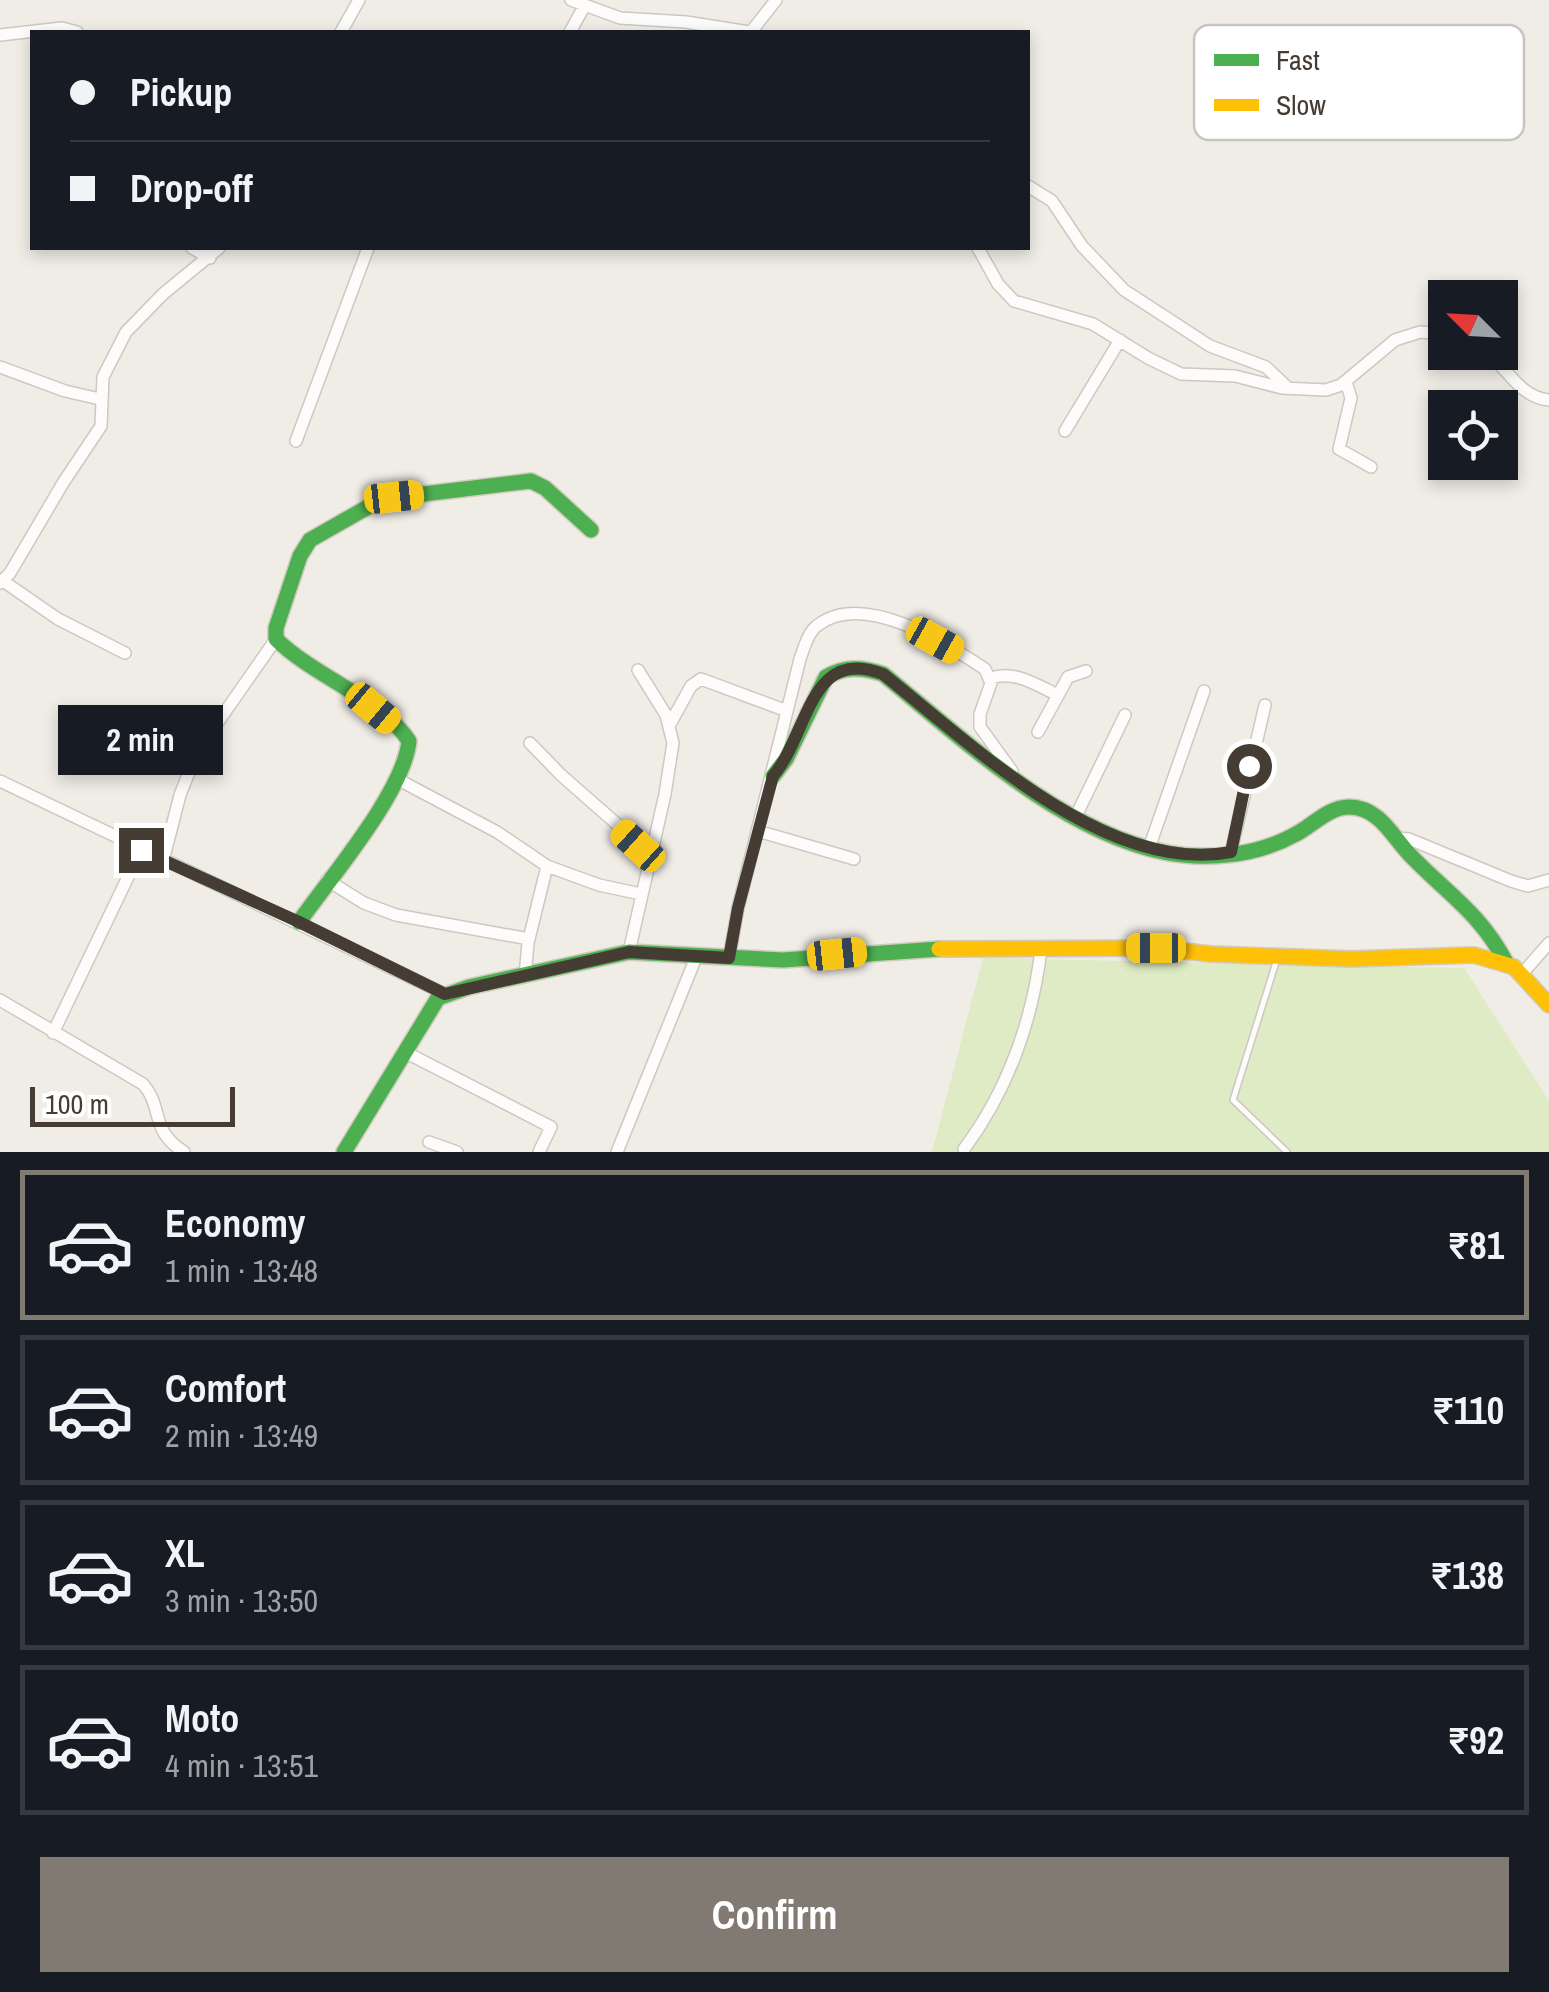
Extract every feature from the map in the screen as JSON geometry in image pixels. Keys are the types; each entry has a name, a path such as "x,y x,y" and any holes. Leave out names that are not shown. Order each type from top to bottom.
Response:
{"street":[{"path":"342,30 359,0"},
{"path":"571,0 620,18 737,30"},
{"path":"752,30 776,0"},
{"path":"571,30 585,5"},
{"path":"44,30 70,30"},
{"path":"0,35 30,32"},
{"path":"1030,187 1052,201 1082,246 1124,290 1210,346 1266,366 1288,388"},
{"path":"196,250 210,258"},
{"path":"124,653 58,619 2,582 96,436 103,419 100,399 105,371 126,332 163,294 217,250"},
{"path":"296,441 367,250"},
{"path":"979,250 998,284 1014,301 1079,318 1181,374 1235,376 1316,391 1346,382 1395,340 1428,333"},
{"path":"1065,430 1120,340"},
{"path":"0,367 65,392 100,399"},
{"path":"1503,370 1522,390 1549,400"},
{"path":"1346,382 1351,398 1338,450 1371,467"},
{"path":"162,861 180,794 197,752 276,639 295,570 310,540 382,499 531,481 545,488 592,530"},
{"path":"729,958 800,659 818,624 851,613 890,619 968,658 991,678 1014,675 1058,695"},
{"path":"276,639 373,708 406,737 410,751 398,780 299,922"},
{"path":"773,776 786,759 826,677 840,670 864,668 883,674 1020,781 1075,818 1149,848 1184,854 1252,851 1303,830 1328,810 1345,806 1375,815 1412,858 1460,896 1486,926 1507,964"},
{"path":"629,952 672,760 670,726 638,670"},
{"path":"1038,732 1068,677 1086,671"},
{"path":"991,678 980,727 1020,781"},
{"path":"670,726 691,686 701,680 787,710"},
{"path":"1149,848 1204,691"},
{"path":"1231,852 1265,705"},
{"path":"1075,818 1124,715"},
{"path":"530,743 560,775 650,854"},
{"path":"398,780 497,832 547,866 599,885 642,894"},
{"path":"0,781 445,994"},
{"path":"758,831 854,860"},
{"path":"1396,838 1409,839 1528,886 1549,880"},
{"path":"53,1033 141,850"},
{"path":"525,976 529,939 547,866"},
{"path":"327,880 364,903 396,914 529,939"},
{"path":"1522,974 1549,943"},
{"path":"350,1150 433,1003 445,994 629,952 784,960 864,952 1156,948 1351,960 1474,955 1507,964 1522,974 1549,1005"},
{"path":"964,1149 982,1125 1026,1030 1041,949"},
{"path":"617,1152 696,954"},
{"path":"0,1000 143,1084 149,1090 159,1127 184,1152"},
{"path":"405,1052 551,1126 539,1152"},
{"path":"429,1142 457,1152"}],"lane":[{"path":"1278,956 1232,1100 1287,1152"}],"green space":[{"path":"983,958 1464,968 1549,1101 1549,1152 932,1152"}],"traffic: fast":[{"path":"299,922 380,809 404,762 409,741 382,713 276,639 276,628 300,556 310,540 382,499 531,481 545,488 591,530"},
{"path":"773,776 786,759 826,677 847,669 883,674 1014,779 1087,824 1124,841 1196,856 1248,852 1296,834 1335,810 1349,807 1369,812 1475,918 1507,964"},
{"path":"344,1152 438,998 469,987 629,952 783,960 939,949"}],"traffic: slow":[{"path":"939,949 1157,948 1351,959 1474,955 1514,967 1549,1005"}],"route":[{"path":"141,850 445,994 629,952 729,958 738,908 773,776 786,759 821,684 840,670 864,668 883,674 1068,815 1149,848 1194,854 1231,852 1249,766"}]}
